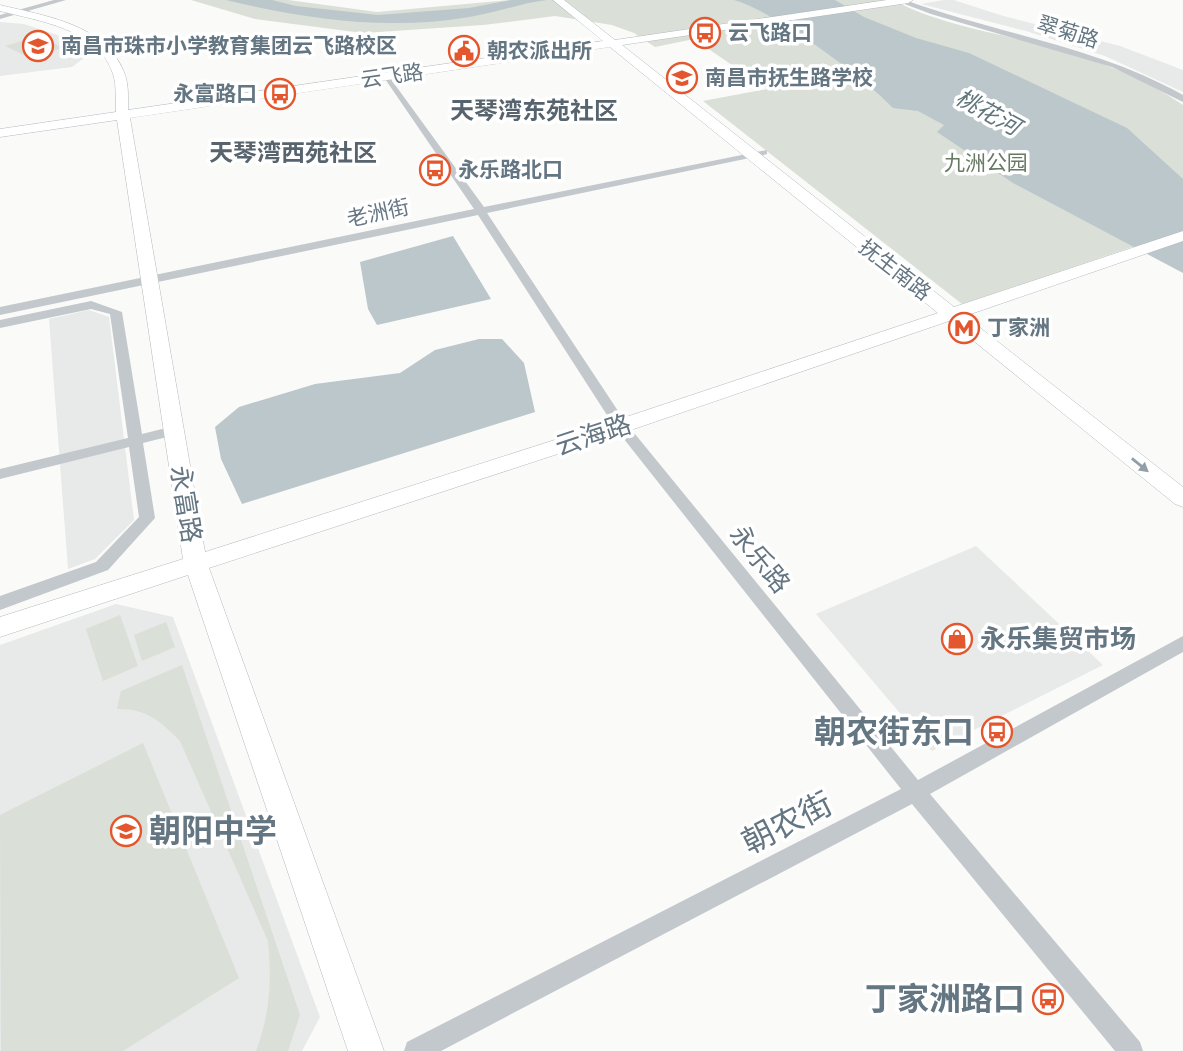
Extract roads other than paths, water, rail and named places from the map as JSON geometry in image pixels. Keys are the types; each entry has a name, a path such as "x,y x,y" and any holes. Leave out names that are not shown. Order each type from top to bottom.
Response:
{"main road":[{"path":"559,0 592,24 626,34 657,36"},
{"path":"571,0 592,24"},
{"name":"云飞路","path":"0,131 899,0"},
{"name":"永富路","path":"5,13 83,34 103,48 119,72 123,113 195,562 366,1051"},
{"path":"570,48 585,40 592,24"},
{"name":"抚生南路","path":"592,24 957,311 1183,481"},
{"path":"570,48 602,51 639,62 639,47 657,36"},
{"name":"云海路","path":"0,627 621,425 1183,236"},
{"name":"抚生南路","path":"957,311 1183,499"}],"street":[{"path":"5,13 62,0"},
{"name":"翠菊路","path":"899,0 974,25 1066,48 1118,66 1183,99"},
{"name":"永乐路","path":"386,75 481,212 621,425 915,792 1131,1051"},
{"name":"老洲街","path":"0,311 757,154"},
{"path":"0,324 91,305 116,312 147,518 102,566 0,603"},
{"path":"0,474 174,431"},
{"name":"朝农街","path":"416,1051 915,792 1183,643"}],"water":[{"path":"226,0 272,0 296,6 378,15 469,8 511,0 547,0 469,17 378,23 286,13"},
{"name":"桃花河","path":"734,0 835,0 864,17 916,38 969,53 1127,128 1183,179 1183,273 1013,183 937,132 944,125 918,111 893,108 818,46 772,17"},
{"path":"453,236 491,299 377,325 368,309 360,262"},
{"path":"479,339 502,339 524,363 535,412 242,504 221,459 215,427 239,407 315,384 400,373 435,350"}],"place":[{"name":"云飞路口","path":"705,33"},
{"name":"南昌市珠市小学教育集团云飞路校区","path":"38,46"},
{"name":"朝农派出所","path":"464,51"},
{"name":"南昌市抚生路学校","path":"682,78"},
{"name":"永富路口","path":"280,94"},
{"name":"永乐路北口","path":"435,170"},
{"name":"丁家洲","path":"964,328"},
{"name":"永乐集贸市场","path":"957,639"},
{"name":"朝农街东口","path":"997,732"},
{"name":"朝阳中学","path":"126,831"},
{"name":"丁家洲路口","path":"1048,999"}],"district":[{"name":"天琴湾东苑社区","path":"534,111"},
{"name":"天琴湾西苑社区","path":"293,153"}],"park label":[{"name":"九洲公园","path":"986,163"}]}
